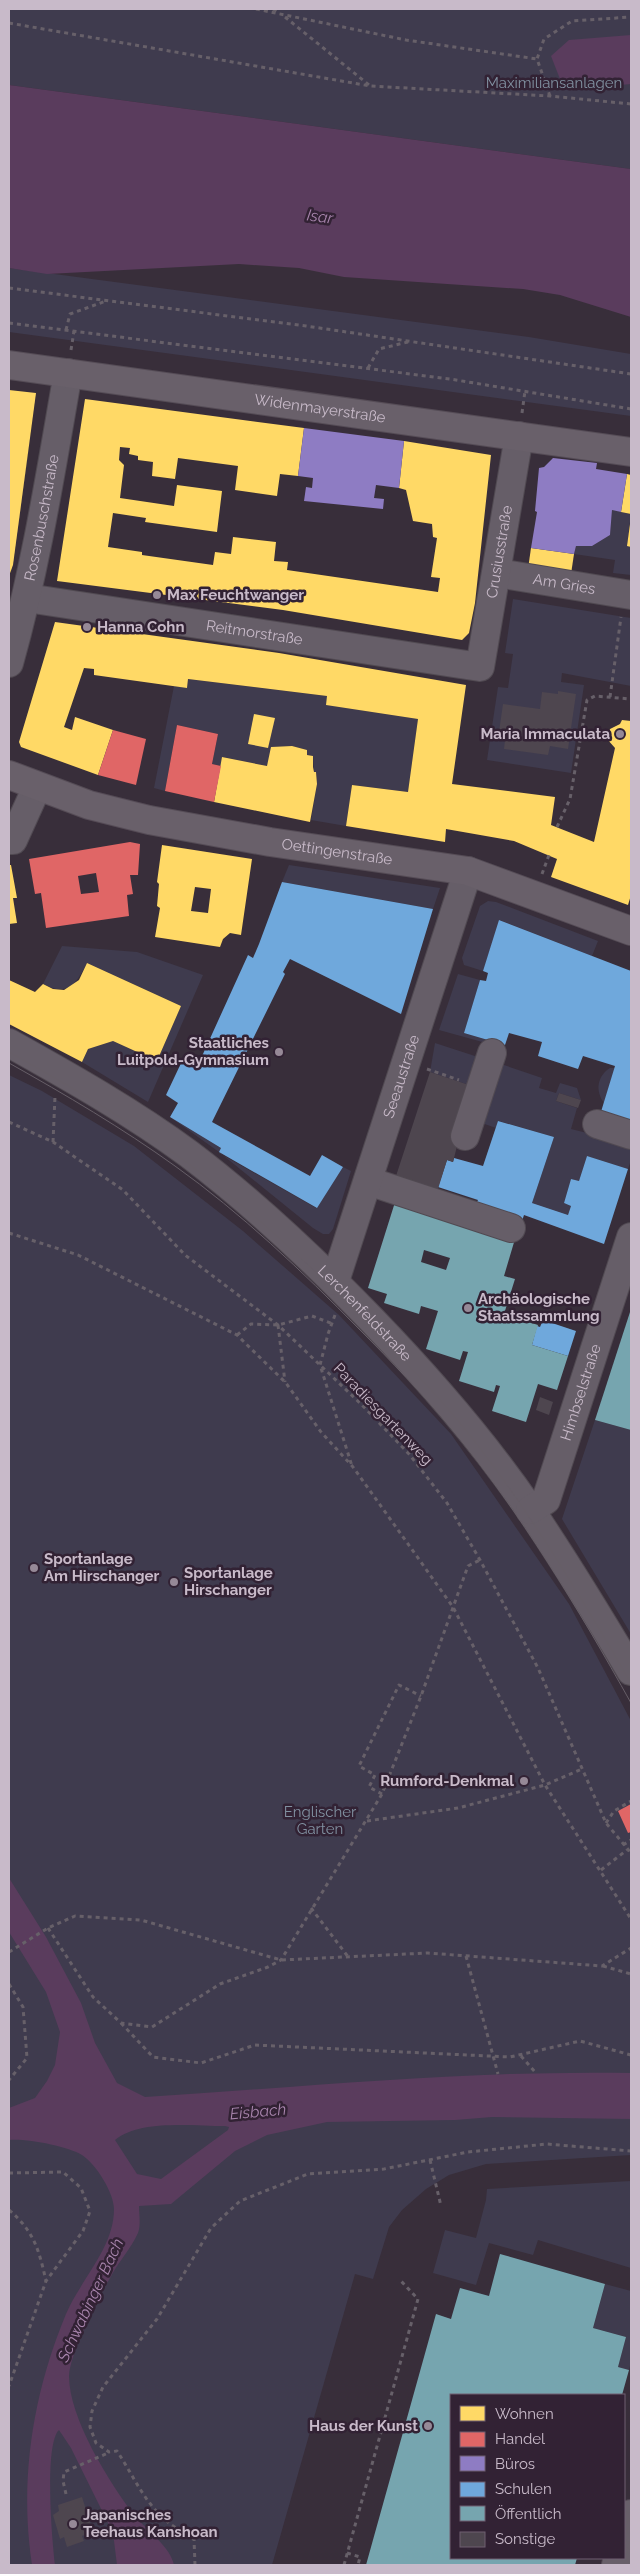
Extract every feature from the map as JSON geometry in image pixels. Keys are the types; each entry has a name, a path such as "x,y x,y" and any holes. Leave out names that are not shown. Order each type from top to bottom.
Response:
{"main road":[{"name":"Widenmayerstraße","path":"9,365 69,361 521,425 631,452"},
{"name":"Oettingenstraße","path":"9,775 88,805 149,820 270,842 468,870 631,931"},
{"path":"625,2535 631,2514"}],"street":[{"name":"Rosenbuschstraße","path":"9,663 27,598 38,547 69,361"},
{"name":"Crusiusstraße","path":"480,667 521,425"},
{"name":"Am Gries","path":"497,573 628,595"},
{"name":"Reitmorstraße","path":"27,598 480,667"},
{"path":"9,840 13,840 37,787"},
{"name":"Seeaustraße","path":"335,1281 468,870"},
{"name":"Lerchenfeldstraße","path":"9,1043 105,1098 188,1154 262,1214 335,1281 441,1394 530,1510 631,1671"},
{"path":"465,1136 492,1053"},
{"path":"597,1124 631,1135"},
{"path":"368,1181 511,1228"},
{"name":"Himbselstraße","path":"530,1510 546,1500 631,1237"}],"path":[{"path":"256,9 406,40 537,59"},
{"path":"273,9 283,15 370,86"},
{"path":"550,96 537,59 544,39 572,22 631,17"},
{"path":"9,22 370,86 550,96 631,104"},
{"path":"9,288 411,342 631,374"},
{"path":"66,330 70,314 107,300"},
{"path":"9,323 368,368 631,408"},
{"path":"69,361 74,331"},
{"path":"368,368 378,349 411,342"},
{"path":"521,425 525,391"},
{"path":"610,697 628,595"},
{"path":"557,827 570,799 587,700 595,696 631,699"},
{"path":"541,876 548,855"},
{"path":"424,1068 481,1087"},
{"path":"53,1098 53,1142"},
{"name":"Paradiesgartenweg","path":"9,1122 53,1142 123,1190 185,1255 278,1325 409,1454 447,1503 480,1560 538,1668 606,1823 631,1853"},
{"path":"9,1233 78,1255 237,1335 286,1383 320,1432 352,1467 453,1607 545,1784 565,1819 601,1870 631,1919"},
{"path":"335,1315 320,1366 352,1467"},
{"path":"237,1335 251,1324 278,1325 312,1316 333,1324"},
{"path":"278,1325 286,1383"},
{"path":"121,2023 152,2027 220,1984 268,1967 281,1960 382,1794 421,1696 468,1566 480,1560"},
{"path":"382,1794 369,1787 375,1775 359,1766 399,1685 421,1696"},
{"path":"367,1821 458,1808 545,1784 582,1769"},
{"path":"606,1823 614,1811 631,1801"},
{"path":"623,1845 631,1840"},
{"path":"601,1870 627,1850"},
{"path":"311,1908 349,1958"},
{"path":"10,1952 48,1928 75,1916 141,1920 281,1960 428,1954 602,1966 631,1974"},
{"path":"48,1928 93,1996 153,2057 201,2063 255,2045 520,2056 580,2041 631,2055"},
{"path":"602,1966 631,1948"},
{"path":"466,1956 498,2074"},
{"path":"9,1984 23,2007 27,2058 9,2080"},
{"path":"520,2056 535,2072"},
{"path":"109,2452 96,2443 91,2430 91,2417 97,2399 118,2365 157,2319 211,2228 240,2201 308,2174 384,2169 468,2152 547,2144 631,2151"},
{"path":"430,2160 441,2206"},
{"path":"9,2173 63,2172 81,2188 90,2211 83,2230 46,2281 9,2386"},
{"path":"9,2210 24,2223 39,2248 46,2281"},
{"path":"344,2565 418,2299 400,2281"},
{"path":"66,2494 64,2475 76,2465 109,2452 117,2451 150,2504 169,2524 183,2530 194,2539 195,2565"},
{"path":"347,2553 360,2557 358,2565"}],"green space":[{"name":"Maximiliansanlagen","path":"9,9 631,9 631,169 9,85"},
{"path":"9,268 529,337 631,354 631,416 9,332"},
{"path":"612,510 631,514 627,545 631,547 631,575 613,573 615,560 574,554 576,546 592,546 610,535"},
{"path":"513,599 631,618 631,686 562,673 561,682 584,685 571,773 487,760 498,687 508,688 513,654 505,653"},
{"path":"188,679 327,696 327,705 418,719 408,792 352,785 346,826 311,820 317,784 313,756 307,755 307,750 292,746 272,747 267,766 223,757 221,766 212,764 218,734 177,725 165,791 154,788 174,686 187,688"},
{"path":"289,865 440,888 433,909 282,882"},
{"path":"488,901 496,902 598,941 592,956 500,920 483,971 464,965 462,958 480,906"},
{"path":"62,946 137,952 203,975 148,1102 82,1062 88,1049 113,1041 157,1061 181,1006 87,963 75,982 65,989 52,988 43,984"},
{"path":"458,974 480,980 464,1033 505,1045 504,1048 439,1030"},
{"path":"435,1043 481,1058 472,1086 430,1072"},
{"path":"498,1063 542,1078 539,1088 556,1093 560,1083 577,1088 581,1100 559,1093 556,1101 577,1108 571,1129 631,1144 631,1160 628,1169 587,1156 579,1181 571,1179 564,1203 571,1206 568,1215 532,1203 554,1137 499,1121 496,1128 479,1122"},
{"path":"610,1068 615,1068 604,1103 599,1094 599,1084 602,1075"},
{"name":"Englischer Garten","path":"9,1075 42,1091 134,1146 243,1231 339,1315 451,1434 569,1604 631,1721 631,2155 486,2164 449,2175 426,2189 402,2210 389,2227 373,2279 355,2274 272,2565 9,2565"},
{"path":"170,1117 221,1148 219,1152"},
{"path":"223,1155 316,1208 343,1167 351,1171 333,1229 329,1234 323,1234 313,1228"},
{"path":"595,1420 631,1430 631,1634 562,1519"},
{"path":"631,2181 631,2268 538,2240 533,2255 489,2243 476,2285 433,2273 445,2230 476,2238 487,2189"},
{"path":"605,2284 631,2291 631,2362 629,2370 618,2367 626,2337 593,2328"}],"water":[{"path":"631,35 631,84 610,86 560,79 551,56 569,40"},
{"name":"Isar","path":"9,85 631,169 631,317 560,295 523,289 344,277 299,268 239,264 47,274 9,268"},
{"path":"9,1878 46,1937 81,2003 95,2043 117,2083 145,2097 448,2077 509,2074 631,2073 631,2119 492,2117 455,2120 327,2122 267,2135 235,2151 171,2204 139,2206 140,2223 138,2233 113,2272 92,2312 79,2340 69,2376 76,2411 83,2430 102,2468 134,2515 168,2551 174,2565 117,2565 113,2533 71,2448 59,2430 54,2439 50,2473 55,2565 32,2565 28,2533 28,2469 37,2406 45,2375 66,2314 109,2237 114,2209 108,2187 93,2165 82,2155 46,2143 9,2140 9,2108 35,2098 47,2081 55,2065 60,2032 46,1992 9,1932","holes":["152,2126 229,2127 228,2130 161,2179 137,2174 115,2140 126,2133"]}],"building: Wohnen":[{"path":"9,390 36,393 13,565 9,576"},
{"path":"85,399 304,428 298,476 280,474 277,496 235,490 238,466 178,458 175,479 152,476 153,462 138,460 138,456 129,454 130,448 120,447 119,460 124,465 120,498 174,506 177,485 222,491 217,532 145,522 146,518 113,513 108,547 142,552 142,555 213,565 215,552 231,554 233,537 276,542 274,561 288,562 287,570 438,592 440,578 431,577 437,538 433,537 432,524 413,521 406,490 399,488 404,441 491,455 475,603 469,633 462,640 283,610 57,581"},
{"path":"627,474 631,475 631,514 621,512"},
{"path":"631,524 631,547 627,546"},
{"path":"531,548 574,554 571,574 528,569"},
{"path":"55,622 279,653 466,685 452,784 555,797 551,825 594,842 615,748 607,739 610,729 620,724 622,720 631,721 631,895 628,905 551,877 557,859 514,841 446,829 445,842 346,826 352,785 408,792 418,719 326,705 327,696 188,679 187,688 94,675 94,669 84,668 64,727 72,730 75,717 113,730 98,775 21,747 19,742"},
{"path":"254,714 275,718 268,748 248,744"},
{"path":"292,746 307,750 307,755 313,756 313,767 314,772 316,772 317,784 310,822 214,802 222,757 267,766 271,747"},
{"path":"162,845 252,859 241,935 230,933 223,939 220,947 155,937 160,908 157,906 159,884 157,882","holes":["195,887 211,889 208,913 191,911"]},
{"path":"9,865 11,865 17,898 13,898 17,923 9,924"},
{"path":"87,963 181,1006 157,1061 113,1041 88,1049 82,1062 9,1024 9,980 35,992 43,984 53,989 64,990 79,980"}],"building: Handel":[{"path":"177,725 218,734 212,764 221,766 214,802 165,791"},
{"path":"113,730 146,739 136,785 98,775"},
{"path":"130,842 140,844 138,875 130,875 133,894 127,895 129,916 46,928 41,893 35,894 29,859","holes":["96,873 99,892 81,894 78,876"]},
{"path":"631,1804 631,1832 628,1833 618,1811"}],"building: Büros":[{"path":"304,428 404,441 399,488 376,485 374,498 384,499 383,509 304,501 306,487 312,488 313,478 298,476"},
{"path":"553,458 597,463 596,469 627,474 621,512 612,510 610,535 592,546 576,546 574,554 531,548 537,512 535,511 539,468 544,467"}],"building: Schulen":[{"path":"282,882 433,909 401,1014 290,959 283,972 285,974 212,1122 310,1176 322,1155 343,1167 317,1208 219,1152 221,1148 170,1117 178,1103 166,1095 183,1059 198,1065 248,955 253,958"},
{"path":"499,920 631,971 631,1125 600,1115 615,1066 583,1056 578,1069 538,1056 542,1042 509,1033 505,1045 464,1033 480,980 486,981 488,973 483,971"},
{"path":"498,1121 554,1137 532,1203 568,1215 571,1206 564,1203 571,1179 579,1181 587,1156 628,1169 604,1244 524,1215 522,1221 475,1206 478,1200 438,1187 447,1160 453,1162 454,1158 483,1166"},
{"path":"543,1320 576,1331 568,1356 532,1345 537,1326 540,1327"}],"building: Öffentlich":[{"name":"Archäologische Staatssammlung","path":"396,1199 515,1239 504,1276 515,1279 504,1314 538,1325 532,1345 568,1356 557,1390 538,1384 526,1422 492,1411 500,1386 496,1385 494,1392 459,1381 468,1352 463,1351 460,1360 426,1349 438,1311 421,1306 419,1314 384,1303 387,1294 368,1288","holes":["424,1250 450,1258 446,1270 421,1262"]},
{"path":"631,1309 631,1430 595,1420"},
{"name":"Haus der Kunst","path":"500,2254 605,2284 593,2328 626,2337 618,2367 629,2370 622,2394 450,2394 450,2559 577,2559 575,2565 366,2565 436,2314 451,2319 460,2288 489,2296"}],"building: Sonstige":[{"path":"558,691 576,694 568,749 550,746 548,755 504,749 505,740 498,739 503,704 540,709 542,692 558,694"},
{"path":"430,1072 472,1086 453,1162 447,1160 438,1189 396,1176"},
{"path":"559,1093 581,1100 578,1108 556,1101"},
{"path":"540,1397 553,1402 549,1415 536,1410"},
{"name":"Japanisches Teehaus Kanshoan","path":"82,2497 93,2532 82,2536 84,2541 67,2547 64,2537 60,2539 53,2515 59,2511 58,2505"}],"tram line":[{"path":"9,1052 118,1116 207,1177 278,1237 368,1324 449,1410 507,1485 551,1550 631,1683"},
{"path":"9,1063 114,1125 200,1184 293,1264 383,1353 452,1429 502,1494 548,1562 631,1703"}],"place":[{"name":"Max Feuchtwanger","path":"157,595"},
{"name":"Hanna Cohn","path":"87,627"},
{"name":"Maria Immaculata","path":"620,734"},
{"name":"Staatliches Luitpold-Gymnasium","path":"279,1052"},
{"name":"Archäologische Staatssammlung","path":"468,1308"},
{"name":"Sportanlage Am Hirschanger","path":"34,1568"},
{"name":"Sportanlage Hirschanger","path":"174,1582"},
{"name":"Rumford-Denkmal","path":"524,1781"},
{"name":"Haus der Kunst","path":"428,2426"},
{"name":"Japanisches Teehaus Kanshoan","path":"73,2524"}],"water label":[{"name":"Eisbach","path":"258,2111"},
{"name":"Schwabinger Bach","path":"90,2300"}]}
